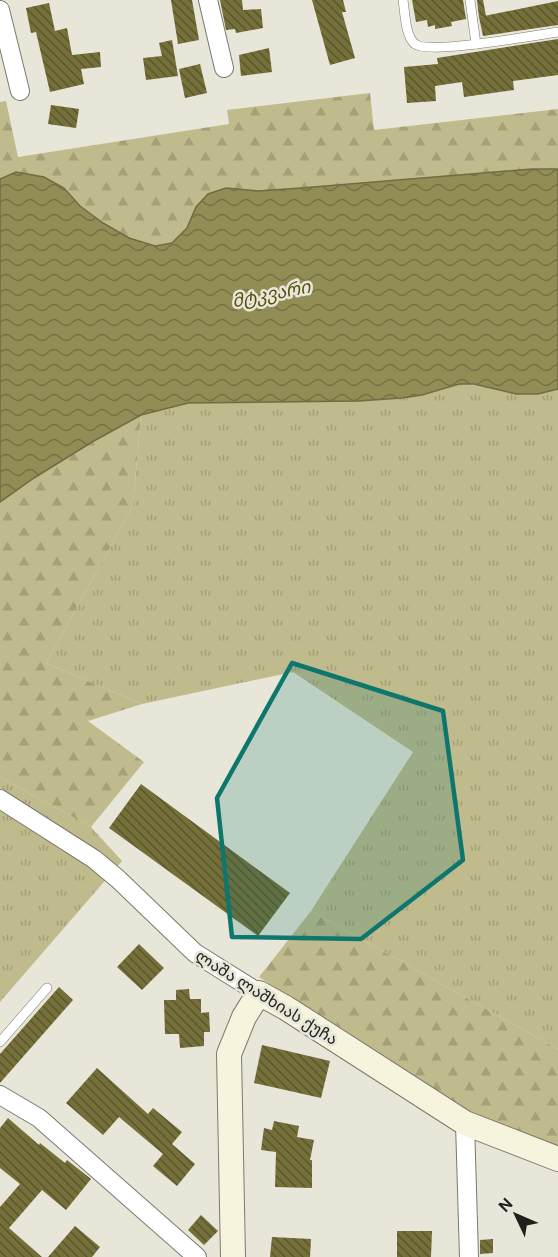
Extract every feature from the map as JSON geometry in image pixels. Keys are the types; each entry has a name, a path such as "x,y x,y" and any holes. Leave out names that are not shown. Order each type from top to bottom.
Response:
{"street":[{"path":"208,0 224,69"},
{"path":"0,10 20,91"},
{"name":"ლაშა ლაშხიას ქუჩა","path":"0,799 94,859 195,953 286,1008 465,1123 558,1159"},
{"path":"233,1257 229,1054 244,1017 259,993"},
{"path":"0,1095 39,1118 197,1257"},
{"path":"465,1123 469,1257"}],"lane":[{"path":"403,0 410,37 416,45 424,48 476,44 558,32"},
{"path":"470,0 476,44"},
{"path":"0,1042 47,988"}],"highlighted area":[{"path":"292,663 443,711 463,860 361,939 232,937 217,798"}],"green space":[{"path":"370,93 374,130 558,109 558,169 532,169 258,191 226,188 208,194 196,207 187,228 172,243 155,246 129,238 103,223 80,206 64,187 16,172 0,179 0,102 6,101 18,157 229,124 227,110"},
{"path":"458,383 530,393 558,389 558,1049 311,911 413,752 293,672 142,704 46,663 133,506 141,415 188,403 358,401 402,398 422,395"},
{"path":"141,415 133,506 46,663 142,704 88,721 144,762 91,827 0,777 0,502 69,456"},
{"path":"0,777 91,827 122,861 0,1002"},
{"path":"311,911 558,1049 558,1146 460,1112 411,1076 259,977"}],"water":[{"name":"მტკვარი","path":"532,169 558,169 558,389 538,394 516,394 474,384 459,384 422,395 402,398 358,401 188,403 141,415 92,442 0,502 0,179 16,172 44,177 64,188 80,206 103,223 129,238 155,246 172,243 187,228 196,207 208,194 226,188 258,191"}],"building":[{"path":"171,0 192,0 199,40 178,44"},
{"path":"220,0 242,0 243,10 261,9 263,28 236,33 235,29 226,30"},
{"path":"312,0 343,0 346,12 342,12 355,58 330,65"},
{"path":"412,0 463,0 466,19 451,22 452,26 435,29 435,25 428,27 427,20 416,22"},
{"path":"477,0 483,0 486,16 479,17"},
{"path":"558,1 558,25 483,36 479,17"},
{"path":"49,3 55,31 67,28 72,55 100,52 101,67 81,69 84,84 50,92 36,32 31,33 26,8"},
{"path":"558,39 558,75 513,81 514,90 464,97 462,82 435,86 436,101 407,103 404,67 438,64 437,58"},
{"path":"172,40 178,76 146,80 143,58 162,56 159,43"},
{"path":"269,48 272,72 241,76 239,55"},
{"path":"200,64 207,93 185,98 179,69"},
{"path":"51,105 79,109 76,128 48,124"},
{"path":"141,784 290,893 258,936 109,828"},
{"path":"139,944 164,968 142,990 117,967"},
{"path":"59,987 73,1000 0,1083 0,1054"},
{"path":"189,989 190,999 201,999 201,1013 209,1012 210,1032 204,1032 204,1046 180,1048 179,1034 165,1034 164,1000 176,1000 176,990"},
{"path":"262,1045 330,1061 321,1098 254,1083"},
{"path":"97,1068 148,1114 153,1108 182,1132 172,1144 195,1164 177,1186 153,1166 163,1154 119,1117 103,1135 66,1103"},
{"path":"8,1118 39,1145 40,1143 65,1163 67,1160 91,1179 66,1210 42,1190 9,1228 42,1257 0,1257 0,1207 20,1184 0,1168 0,1128"},
{"path":"274,1121 299,1126 297,1137 314,1140 310,1160 312,1160 312,1188 275,1187 276,1152 261,1150 264,1128 272,1130"},
{"path":"201,1215 218,1231 204,1245 188,1230"},
{"path":"75,1226 100,1247 92,1257 48,1257"},
{"path":"397,1231 432,1231 431,1257 397,1257"},
{"path":"272,1237 311,1239 310,1257 270,1257"},
{"path":"493,1239 493,1253 480,1254 480,1240"}]}
